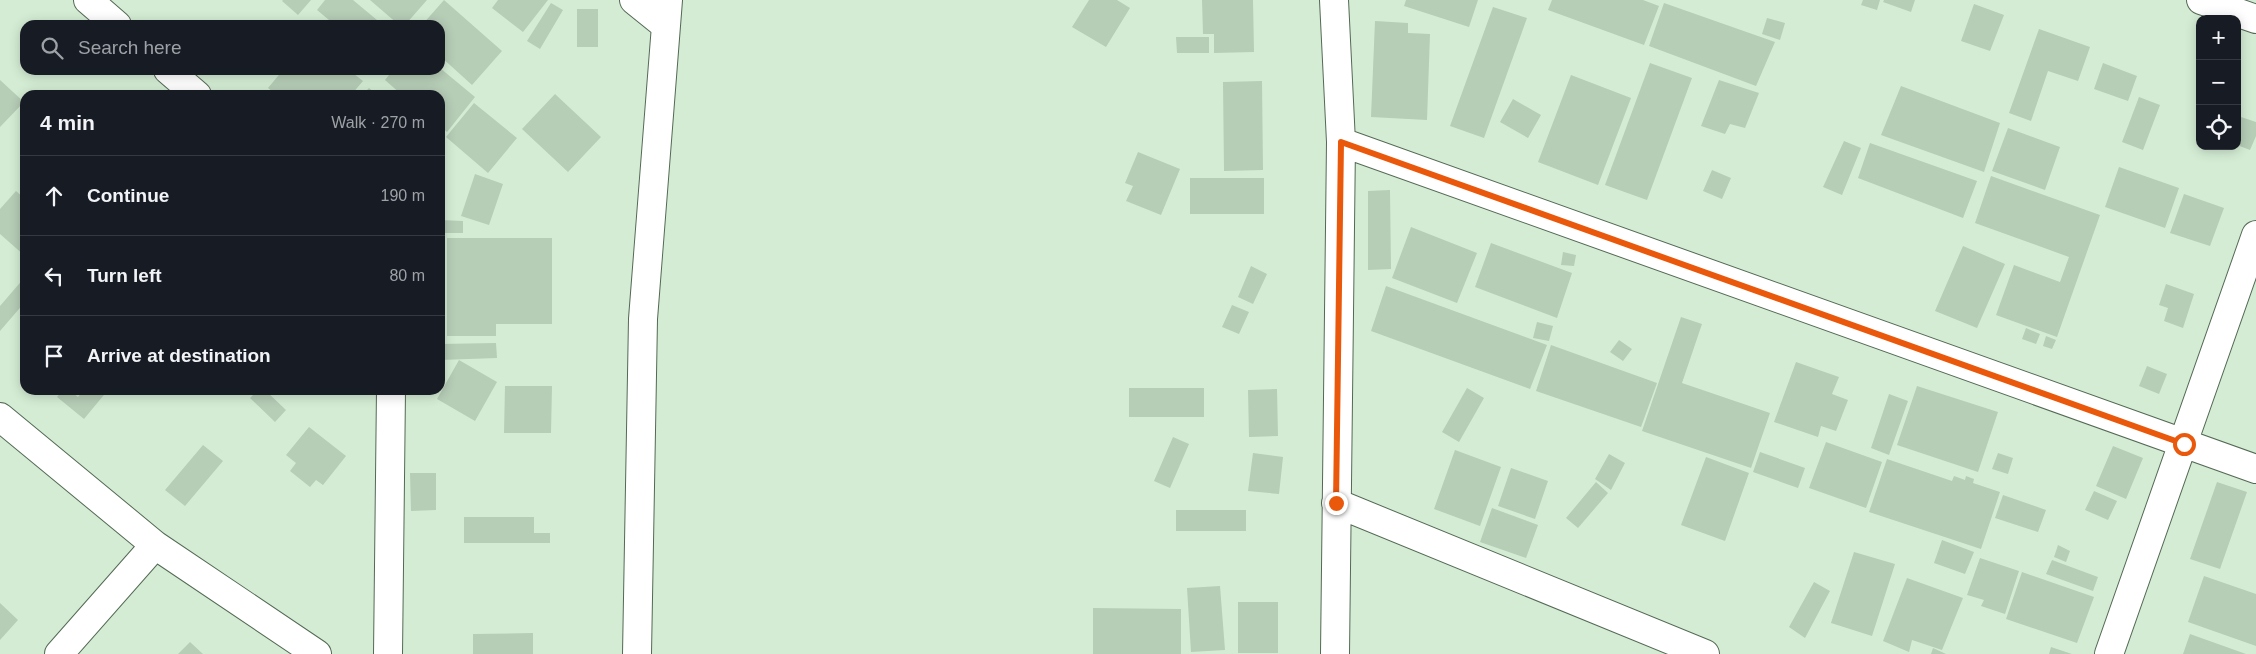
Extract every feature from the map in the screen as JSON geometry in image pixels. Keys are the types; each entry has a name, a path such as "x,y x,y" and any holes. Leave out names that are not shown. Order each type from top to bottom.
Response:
{"street":[{"path":"88,0 111,20"},
{"path":"634,0 667,13 643,320 637,654"},
{"path":"1334,0 1341,142 1335,654"},
{"path":"2201,0 2256,19"},
{"path":"174,75 191,90"},
{"path":"1341,142 2256,469"},
{"path":"2109,654 2256,235"},
{"path":"388,654 391,395"},
{"path":"0,417 155,545 317,654"},
{"path":"1336,503 1705,654"},
{"path":"59,654 155,545"}],"building":[{"path":"283,0 311,0 298,15"},
{"path":"325,0 353,0 377,20 329,20 317,10"},
{"path":"370,0 427,0 409,20 393,20"},
{"path":"444,0 502,51 472,85 445,61 445,20 426,20"},
{"path":"498,0 548,0 523,32 492,8"},
{"path":"1089,0 1117,0 1130,8 1106,47 1072,27"},
{"path":"1202,0 1253,0 1254,52 1214,53 1214,34 1203,34"},
{"path":"1406,0 1478,0 1469,27 1404,6"},
{"path":"1552,0 1643,0 1659,6 1644,45 1548,10"},
{"path":"1863,0 1880,0 1877,10 1861,5"},
{"path":"1884,0 1915,0 1911,12 1883,2"},
{"path":"551,3 563,10 540,49 527,41"},
{"path":"1664,3 1775,42 1756,86 1649,46"},
{"path":"1974,4 2004,15 1990,51 1961,41"},
{"path":"1493,7 1527,18 1484,138 1450,126"},
{"path":"577,9 598,9 598,47 577,47"},
{"path":"1767,18 1785,23 1780,40 1762,34"},
{"path":"1375,21 1408,23 1408,33 1430,34 1427,120 1371,117"},
{"path":"2039,29 2090,47 2078,81 2048,71 2031,121 2009,113"},
{"path":"1176,37 1209,37 1209,53 1177,53"},
{"path":"1650,63 1692,78 1647,200 1605,185"},
{"path":"2103,63 2137,76 2128,101 2094,89"},
{"path":"445,72 475,97 447,132 445,130 445,90 396,90 385,80 389,75 445,75"},
{"path":"279,75 355,75 363,81 355,90 271,90 268,88"},
{"path":"1571,75 1631,98 1598,185 1538,162"},
{"path":"0,80 20,98 20,106 0,127"},
{"path":"1719,80 1759,93 1745,128 1730,124 1725,134 1701,126"},
{"path":"1262,81 1263,170 1224,171 1223,82"},
{"path":"1901,86 2000,123 1984,172 1881,135"},
{"path":"555,94 601,137 568,172 522,129"},
{"path":"2139,97 2160,105 2143,150 2122,142"},
{"path":"1513,99 1541,115 1528,138 1500,122"},
{"path":"474,103 517,138 488,173 446,137"},
{"path":"2241,117 2256,122 2256,136 2250,150 2241,147"},
{"path":"2008,128 2060,147 2045,190 1992,171"},
{"path":"1844,141 1861,148 1842,195 1823,187"},
{"path":"1870,143 1977,181 1963,218 1858,178"},
{"path":"1138,152 1180,169 1161,215 1126,201 1133,186 1125,183"},
{"path":"2119,167 2179,188 2165,228 2105,207"},
{"path":"1712,170 1731,178 1722,199 1703,191"},
{"path":"475,174 503,184 489,225 461,216"},
{"path":"1991,176 2100,215 2057,337 1996,315 2014,265 2060,282 2069,257 1975,223"},
{"path":"1190,178 1264,178 1264,214 1190,214"},
{"path":"1390,190 1391,269 1368,270 1368,191"},
{"path":"16,191 20,195 20,252 0,234 0,209"},
{"path":"2184,194 2224,208 2210,246 2170,233"},
{"path":"445,220 463,221 463,233 445,233"},
{"path":"1411,227 1477,253 1457,303 1392,278"},
{"path":"447,238 552,238 552,324 496,324 496,336 447,336"},
{"path":"1491,243 1572,273 1557,318 1475,287"},
{"path":"1963,246 2005,264 1977,328 1935,311"},
{"path":"1563,252 1576,255 1574,266 1561,265"},
{"path":"1251,266 1267,274 1253,304 1238,297"},
{"path":"20,283 20,308 0,331 0,306"},
{"path":"2166,284 2194,294 2183,328 2164,321 2168,308 2159,305"},
{"path":"1386,286 1547,345 1530,389 1371,331"},
{"path":"1232,305 1249,312 1239,334 1222,327"},
{"path":"1681,317 1702,324 1682,383 1770,413 1751,468 1642,431"},
{"path":"1537,322 1553,326 1549,341 1533,338"},
{"path":"2026,328 2040,334 2036,344 2022,339"},
{"path":"2046,336 2056,340 2052,349 2043,346"},
{"path":"1619,340 1632,349 1623,361 1610,352"},
{"path":"496,343 497,358 445,360 445,344"},
{"path":"1551,345 1657,383 1641,427 1536,391"},
{"path":"459,360 497,382 475,421 437,399 439,395 445,395 445,385"},
{"path":"1796,362 1839,377 1832,394 1848,400 1836,431 1821,426 1818,437 1774,422"},
{"path":"2147,366 2167,374 2159,394 2139,386"},
{"path":"505,386 552,386 551,433 504,433"},
{"path":"1917,386 1998,412 1978,472 1897,445"},
{"path":"1129,388 1204,388 1204,417 1129,417"},
{"path":"1467,388 1484,398 1459,442 1442,432"},
{"path":"1277,389 1278,436 1249,437 1248,390"},
{"path":"1889,394 1908,401 1889,455 1871,448"},
{"path":"59,395 75,395 78,397 80,395 104,395 84,419 57,397"},
{"path":"253,395 270,395 286,410 275,422 250,398"},
{"path":"309,427 346,456 323,485 316,480 310,487 290,471 296,463 286,455"},
{"path":"1173,437 1189,444 1170,488 1154,481"},
{"path":"1826,442 1882,462 1866,508 1809,488"},
{"path":"203,445 223,461 185,506 165,490"},
{"path":"2113,446 2143,458 2126,499 2096,486"},
{"path":"1455,450 1501,467 1480,526 1434,509"},
{"path":"1760,452 1805,468 1798,488 1753,472"},
{"path":"1253,453 1283,457 1279,494 1248,491"},
{"path":"1998,453 2013,458 2008,474 1992,469"},
{"path":"1609,454 1625,463 1611,490 1595,479"},
{"path":"1706,457 1749,473 1725,541 1681,525"},
{"path":"1887,459 1952,481 1954,476 1965,480 1966,476 1974,479 1973,483 2000,492 1981,549 1869,512"},
{"path":"1511,468 1548,481 1535,519 1498,506"},
{"path":"410,473 436,473 436,510 411,511"},
{"path":"1596,482 1608,493 1578,528 1566,518"},
{"path":"2217,482 2247,492 2220,569 2190,559"},
{"path":"2094,491 2117,501 2108,520 2085,510"},
{"path":"2003,495 2046,510 2038,532 1995,518"},
{"path":"1492,508 1538,525 1526,558 1480,542"},
{"path":"1176,510 1246,510 1246,531 1176,531"},
{"path":"464,517 534,517 534,533 550,533 550,543 464,543"},
{"path":"1942,540 1974,552 1965,574 1934,563"},
{"path":"2058,545 2070,551 2066,562 2054,557"},
{"path":"1854,552 1895,564 1872,636 1831,623"},
{"path":"1980,558 2019,571 2005,614 1981,606 1984,600 1967,595"},
{"path":"2052,560 2098,577 2093,591 2046,574"},
{"path":"2022,572 2094,597 2077,643 2006,619"},
{"path":"2204,576 2256,594 2256,646 2188,622"},
{"path":"1907,578 1963,598 1942,650 1912,640 1909,652 1883,641"},
{"path":"1814,582 1830,591 1805,638 1789,627"},
{"path":"1220,586 1225,650 1191,652 1187,588"},
{"path":"1238,602 1278,602 1278,653 1238,653"},
{"path":"0,603 18,620 0,640"},
{"path":"1093,608 1181,609 1181,654 1093,654"},
{"path":"533,633 533,654 473,654 473,634"},
{"path":"2190,634 2246,654 2183,654"},
{"path":"190,642 203,654 178,654"},
{"path":"2051,647 2072,654 2049,654"},
{"path":"1933,648 1946,654 1931,654"}],"route":[{"path":"1336,503 1341,142 2184,444"}]}
